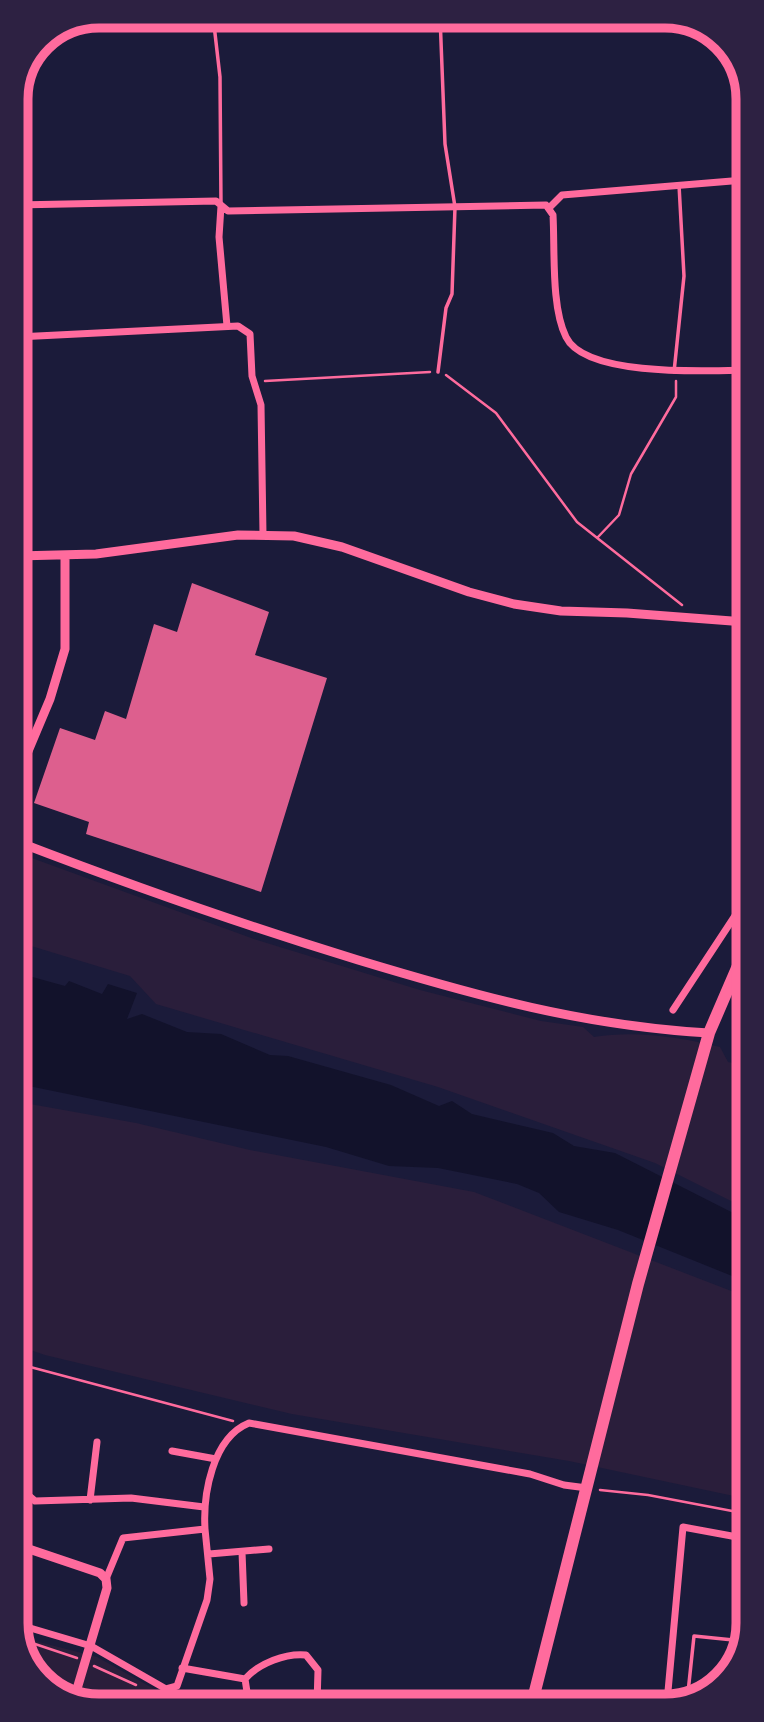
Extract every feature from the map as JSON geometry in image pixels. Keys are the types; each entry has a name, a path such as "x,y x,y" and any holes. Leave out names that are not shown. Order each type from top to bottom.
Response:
{"highway":[{"path":"534,1694 638,1284 709,1033 736,970"}],"street":[{"path":"736,181 562,195 550,207 559,317 567,341 597,359 674,372 736,370"},
{"path":"28,205 216,201 228,211 539,204 550,207"},
{"path":"222,206 219,237 227,326"},
{"path":"28,336 227,326 238,326 250,334 252,376 261,405 263,534"},
{"path":"28,556 65,555 263,534 293,536 332,544 514,604 561,611 736,621"},
{"path":"28,751 50,699 65,649 65,555"},
{"path":"28,846 213,915 472,995 596,1021 709,1033"},
{"path":"673,1010 736,914"},
{"path":"28,1627 91,1646 166,1689 177,1686 207,1600 210,1578 204,1507 207,1482 216,1459 240,1427 249,1423 530,1474 564,1485 588,1485"},
{"path":"90,1500 97,1442"},
{"path":"172,1451 216,1459"},
{"path":"28,1495 36,1501 131,1498 204,1507"},
{"path":"668,1694 684,1527 736,1537"},
{"path":"77,1690 107,1588 106,1578 123,1538 205,1529"},
{"path":"28,1549 100,1573 106,1578"},
{"path":"209,1554 268,1549"},
{"path":"242,1552 244,1603"},
{"path":"247,1694 245,1679 252,1671 291,1653 306,1655 318,1670 317,1694"},
{"path":"182,1668 245,1679"}],"lane":[{"path":"214,28 220,77 222,206"},
{"path":"438,372 446,308 452,294 456,207 445,144 440,28"},
{"path":"674,372 684,276 679,186"},
{"path":"688,1690 694,1636 733,1640"}],"path":[{"path":"252,376 268,382 438,372 496,413 570,515 686,609 688,617"},
{"path":"598,537 618,515 631,474 676,397 674,372"},
{"path":"28,1366 234,1421 240,1427"},
{"path":"588,1485 736,1512"},
{"path":"31,1643 76,1658"},
{"path":"94,1666 137,1686"}],"shaded area":[{"path":"28,857 257,940 420,990 541,1021 583,1027 594,1037 625,1034 657,1036 720,1047 728,1062 736,1064 736,1204 655,1163 438,1087 156,1004 130,976 28,945"},
{"path":"28,976 65,986 69,981 102,994 108,984 137,993 127,1019 142,1014 187,1032 221,1034 270,1055 288,1056 391,1085 439,1106 452,1101 472,1114 553,1133 574,1146 615,1153 736,1214 736,1278 618,1230 559,1212 539,1193 517,1184 438,1168 389,1166 326,1147 28,1086"},
{"path":"28,1104 136,1123 250,1150 474,1192 736,1293 736,1496 569,1461 292,1414 28,1349"},
{"path":"30,1640 97,1657 163,1694 94,1694 67,1687 43,1666 35,1655"}],"building":[{"path":"192,583 269,612 255,655 327,678 261,892 86,834 89,822 34,803 60,728 95,740 105,711 126,719 154,624 177,632"}]}
